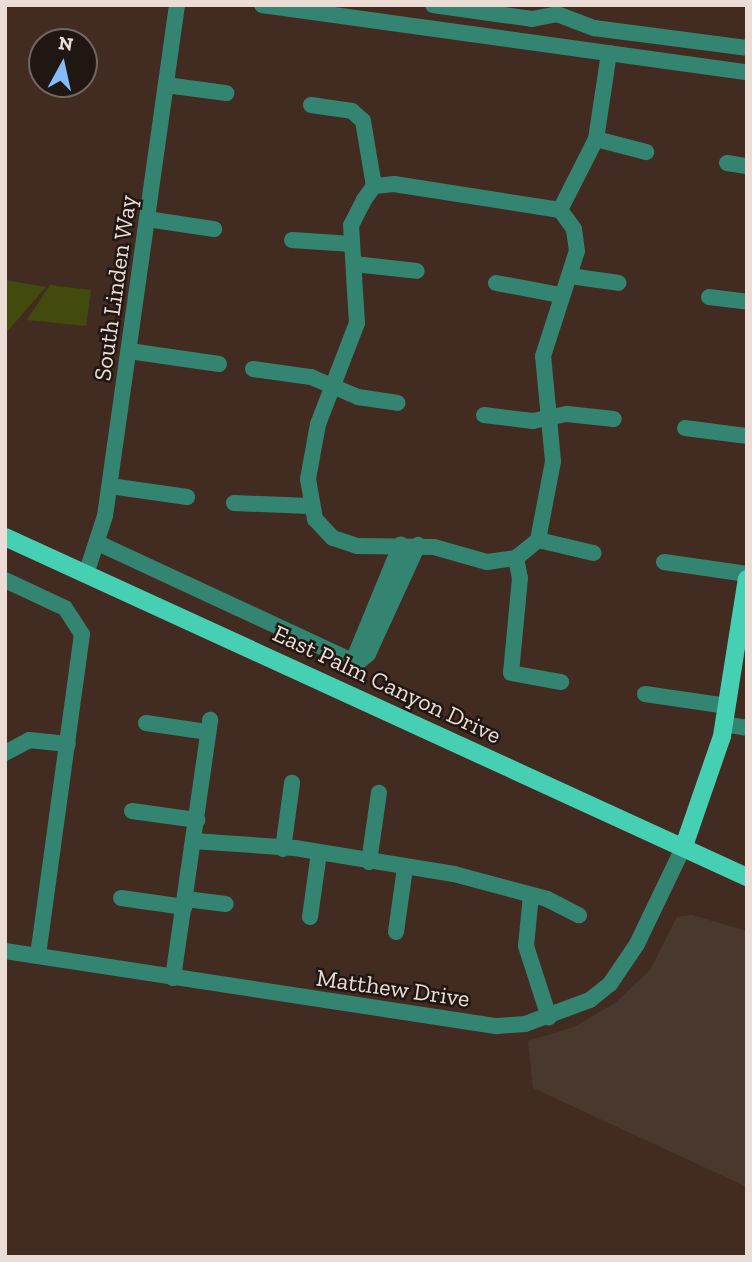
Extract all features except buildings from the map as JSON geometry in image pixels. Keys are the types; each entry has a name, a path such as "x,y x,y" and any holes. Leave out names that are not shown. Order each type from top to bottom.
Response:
{"main road":[{"name":"East Palm Canyon Drive","path":"5,537 747,877"},
{"path":"684,846 724,724 747,579"}],"street":[{"name":"South Linden Way","path":"86,574 98,543 110,486 177,5"},
{"path":"262,5 747,72"},
{"path":"432,5 531,19 557,10 594,28 747,48"},
{"path":"560,210 596,139 609,53"},
{"path":"166,85 226,93"},
{"path":"311,105 352,111 363,121 374,186 356,212 352,244 357,323 315,433 310,506 323,528 345,544 418,545 487,562 516,558 538,540 552,474 543,356 577,251 574,229 560,210 410,185 374,186"},
{"path":"596,139 646,152"},
{"path":"727,163 747,166"},
{"path":"147,219 214,229"},
{"path":"292,240 352,244"},
{"path":"354,264 417,271"},
{"path":"570,276 619,284"},
{"path":"496,283 561,295"},
{"path":"709,297 747,302"},
{"path":"129,351 219,364"},
{"path":"253,369 310,377 334,387 398,403"},
{"path":"484,415 533,421 549,418 614,419"},
{"path":"685,428 747,436"},
{"path":"110,486 187,496"},
{"path":"234,503 310,506"},
{"path":"538,540 594,552"},
{"name":"East Palm Canyon Drive","path":"98,543 352,661"},
{"path":"401,544 352,661 362,662 368,654 418,545"},
{"path":"516,558 520,578 511,673 561,682"},
{"path":"664,562 747,574"},
{"path":"5,580 65,608 80,625 83,644 37,956"},
{"path":"645,694 727,706"},
{"path":"146,723 209,726 173,978"},
{"path":"724,724 747,728"},
{"path":"5,753 29,740 68,744"},
{"path":"283,849 292,783"},
{"path":"369,862 379,793"},
{"path":"132,811 197,820"},
{"path":"194,841 319,853 454,874 494,889 531,895 579,915"},
{"name":"Matthew Drive","path":"5,951 497,1026 549,1017 590,1000 623,968 684,846"},
{"path":"310,917 319,853"},
{"path":"396,932 405,868"},
{"path":"531,895 526,946 549,1017"},
{"path":"121,898 226,904"}],"shaded area":[{"path":"692,915 747,931 747,1187 533,1088 528,1041 574,1027 615,1003 650,970 677,917"}],"green space":[{"path":"5,280 46,287 5,334"},
{"path":"50,285 91,290 86,326 27,320"}]}
